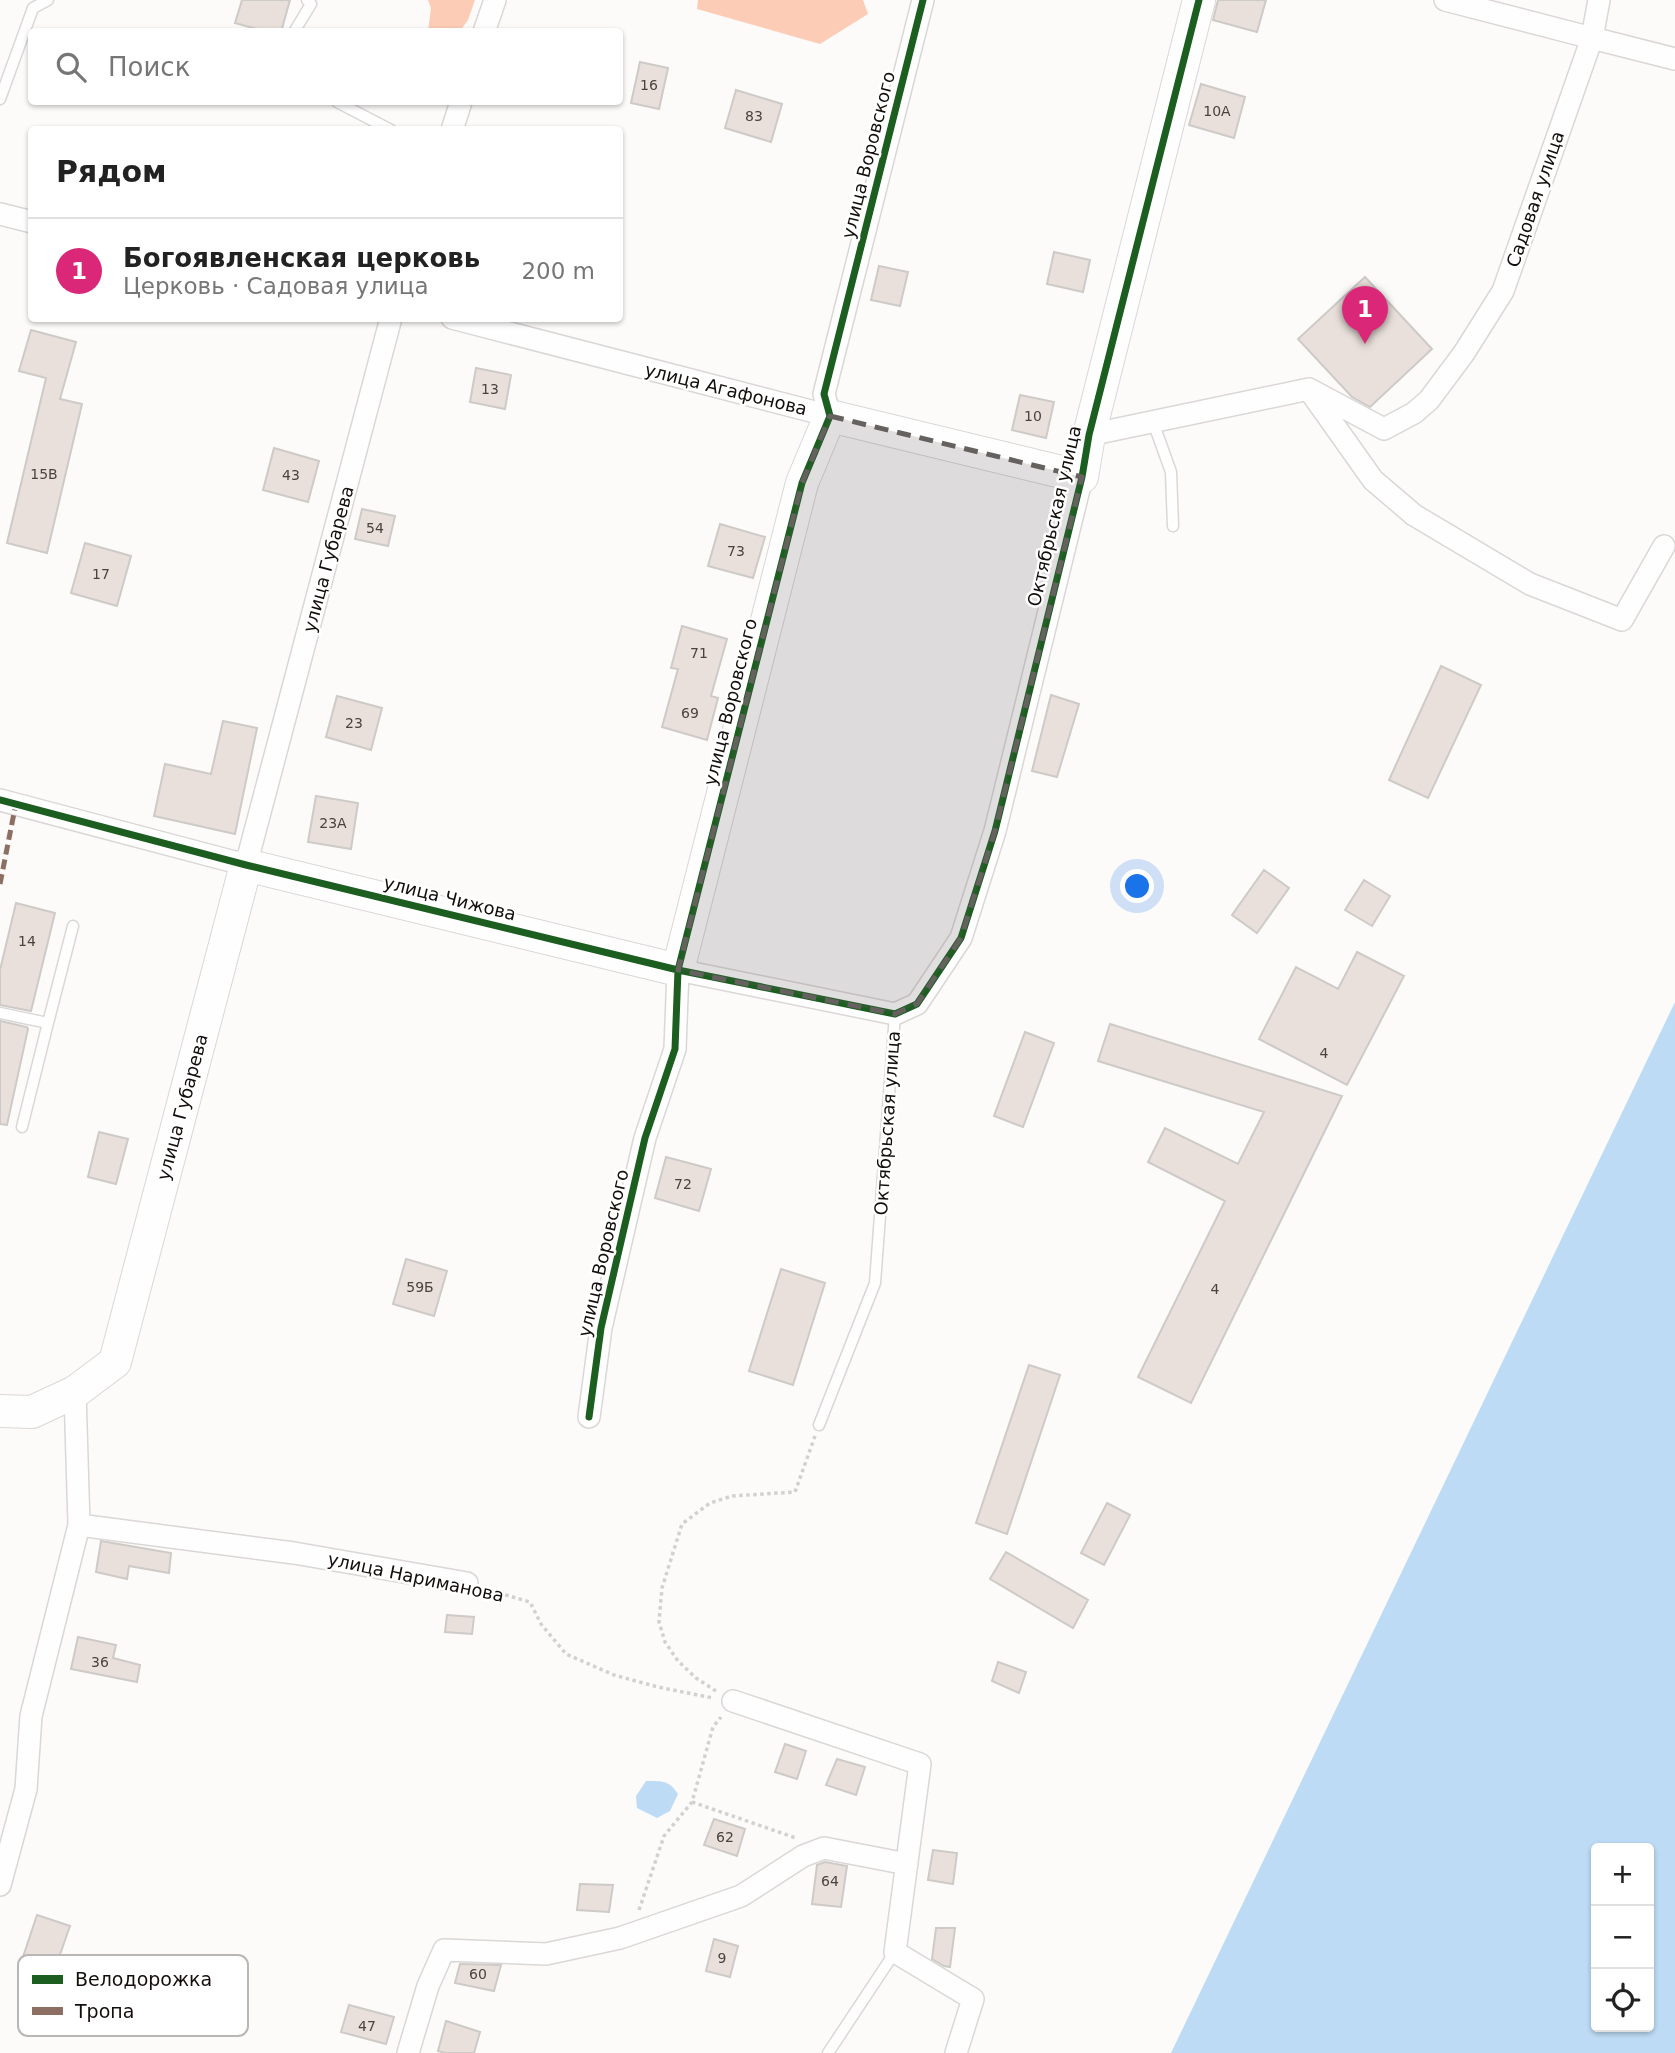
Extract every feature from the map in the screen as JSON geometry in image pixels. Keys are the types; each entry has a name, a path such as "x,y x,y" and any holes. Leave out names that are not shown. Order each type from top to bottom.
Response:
{"street":[{"path":"485,28 495,0"},
{"name":"улица Воровского","path":"589,1418 601,1328 645,1138 675,1049 678,970 802,483 830,416 824,394 923,0"},
{"name":"Октябрьская улица","path":"895,1014 918,1004 961,938 995,831 1082,477 1089,435 1199,0"},
{"path":"1445,0 1675,59"},
{"name":"Садовая улица","path":"1309,389 1384,429 1414,413 1429,400 1464,353 1503,291 1592,38 1599,0"},
{"path":"453,126 460,105"},
{"path":"0,214 28,221"},
{"name":"улица Губарева","path":"75,1392 115,1362 390,322"},
{"name":"улица Агафонова","path":"467,322 830,416 1082,477"},
{"path":"1089,435 1309,389 1373,480 1414,515 1531,584 1622,620 1664,546"},
{"name":"улица Чижова","path":"0,800 246,865 678,970 895,1014"},
{"path":"0,1410 33,1412 75,1392 79,1525 31,1717 26,1789 0,1885"},
{"name":"улица Нариманова","path":"79,1525 294,1553 467,1583"},
{"path":"733,1701 920,1764 895,1952 973,1999 956,2053"},
{"path":"408,2053 428,1986 444,1950 546,1954 633,1933 741,1896 803,1856 824,1848 907,1864"}],"lane":[{"path":"0,99 33,8 48,0"},
{"path":"296,28 311,4 307,0"},
{"path":"343,105 383,126"},
{"path":"1153,422 1171,472 1173,526"},
{"path":"22,1127 73,926"},
{"path":"0,1013 48,1023"},
{"name":"Октябрьская улица","path":"819,1424 875,1283 895,1014"},
{"path":"828,2053 895,1952"}],"path":[{"path":"633,1933 641,1901 664,1836 692,1802 713,1727 733,1701 695,1678 678,1661 665,1642 659,1622 662,1588 674,1544 682,1524 710,1503 732,1496 795,1492 819,1424"},
{"path":"692,1802 824,1848"}],"highlighted area":[{"path":"830,416 1082,477 995,831 961,938 917,1004 895,1014 678,970 802,483"}],"shaded area":[{"path":"428,0 475,0 462,28 428,28 431,8"},
{"path":"698,0 863,0 868,14 820,44 697,9"}],"water":[{"path":"1675,1002 1675,2053 1171,2053"},
{"path":"646,1781 665,1782 678,1794 670,1811 657,1818 637,1808 636,1796"}],"building":[{"path":"242,0 290,0 282,28 253,28 235,23"},
{"path":"1218,0 1266,0 1257,32 1213,20"},
{"path":"640,62 668,68 659,109 631,103"},
{"path":"1201,84 1245,97 1234,138 1189,125"},
{"path":"736,90 782,104 771,142 725,128"},
{"path":"1054,252 1090,260 1083,292 1047,284"},
{"path":"879,266 908,272 900,306 871,300"},
{"path":"1365,277 1432,349 1370,407 1352,397 1298,339"},
{"path":"31,330 76,342 60,399 82,404 47,553 7,543 46,378 19,371"},
{"path":"476,368 511,375 505,409 470,402"},
{"path":"1020,395 1054,402 1046,438 1012,430"},
{"path":"274,448 319,461 308,502 263,490"},
{"path":"362,509 395,516 388,546 355,539"},
{"path":"720,524 765,537 753,578 708,566"},
{"path":"85,543 131,556 117,606 71,593"},
{"path":"682,626 727,639 711,696 718,698 707,740 662,727 678,669 671,668"},
{"path":"1441,666 1481,685 1428,798 1389,780"},
{"path":"1051,695 1079,704 1057,777 1032,771"},
{"path":"337,696 382,708 371,750 326,737"},
{"path":"223,721 257,728 235,834 154,816 165,764 211,774"},
{"path":"316,796 358,803 351,849 308,842"},
{"path":"1264,870 1289,888 1257,933 1232,915"},
{"path":"1364,880 1390,896 1372,926 1345,910"},
{"path":"16,903 55,913 31,1011 0,1005 0,970"},
{"path":"1357,952 1404,976 1347,1085 1259,1039 1296,967 1338,989"},
{"path":"0,1021 28,1029 7,1125 0,1124"},
{"path":"1110,1024 1342,1096 1191,1403 1138,1377 1225,1201 1148,1162 1165,1128 1238,1164 1264,1112 1098,1061"},
{"path":"1025,1032 1054,1043 1023,1127 994,1116"},
{"path":"99,1132 128,1139 116,1184 88,1177"},
{"path":"666,1157 711,1169 699,1211 655,1198"},
{"path":"406,1259 447,1271 434,1316 393,1304"},
{"path":"781,1269 825,1283 793,1385 749,1371"},
{"path":"1029,1365 1060,1375 1007,1534 976,1523"},
{"path":"1107,1503 1130,1515 1104,1565 1081,1553"},
{"path":"101,1541 171,1553 169,1573 129,1566 127,1579 96,1572"},
{"path":"1006,1552 1088,1600 1073,1628 990,1579"},
{"path":"447,1615 474,1617 472,1634 445,1632"},
{"path":"78,1637 116,1645 113,1658 140,1665 137,1682 71,1669"},
{"path":"998,1662 1026,1672 1019,1693 992,1681"},
{"path":"785,1744 806,1751 797,1779 775,1772"},
{"path":"837,1759 865,1767 856,1795 826,1785"},
{"path":"714,1819 745,1829 737,1856 704,1845"},
{"path":"933,1850 957,1853 953,1884 928,1880"},
{"path":"825,1862 847,1866 841,1907 812,1904 817,1865"},
{"path":"580,1884 613,1885 609,1912 577,1910"},
{"path":"37,1915 70,1926 60,1955 24,1955"},
{"path":"936,1928 955,1928 950,1967 932,1959"},
{"path":"714,1939 738,1946 730,1977 706,1971"},
{"path":"460,1964 501,1965 494,1991 455,1983"},
{"path":"349,2005 394,2017 386,2044 341,2032"},
{"path":"446,2021 480,2032 474,2053 438,2051"}],"marked path":[{"path":"0,884 16,803"}],"cycle path":[{"path":"589,1417 601,1328 645,1138 675,1049 678,970 802,483 830,416 824,394 923,0"},
{"path":"0,800 246,865 678,970 895,1014 917,1004 961,938 995,831 1082,477 1089,435 1199,0"}],"place":[{"name":"Богоявленская церковь","path":"1365,344"}]}
